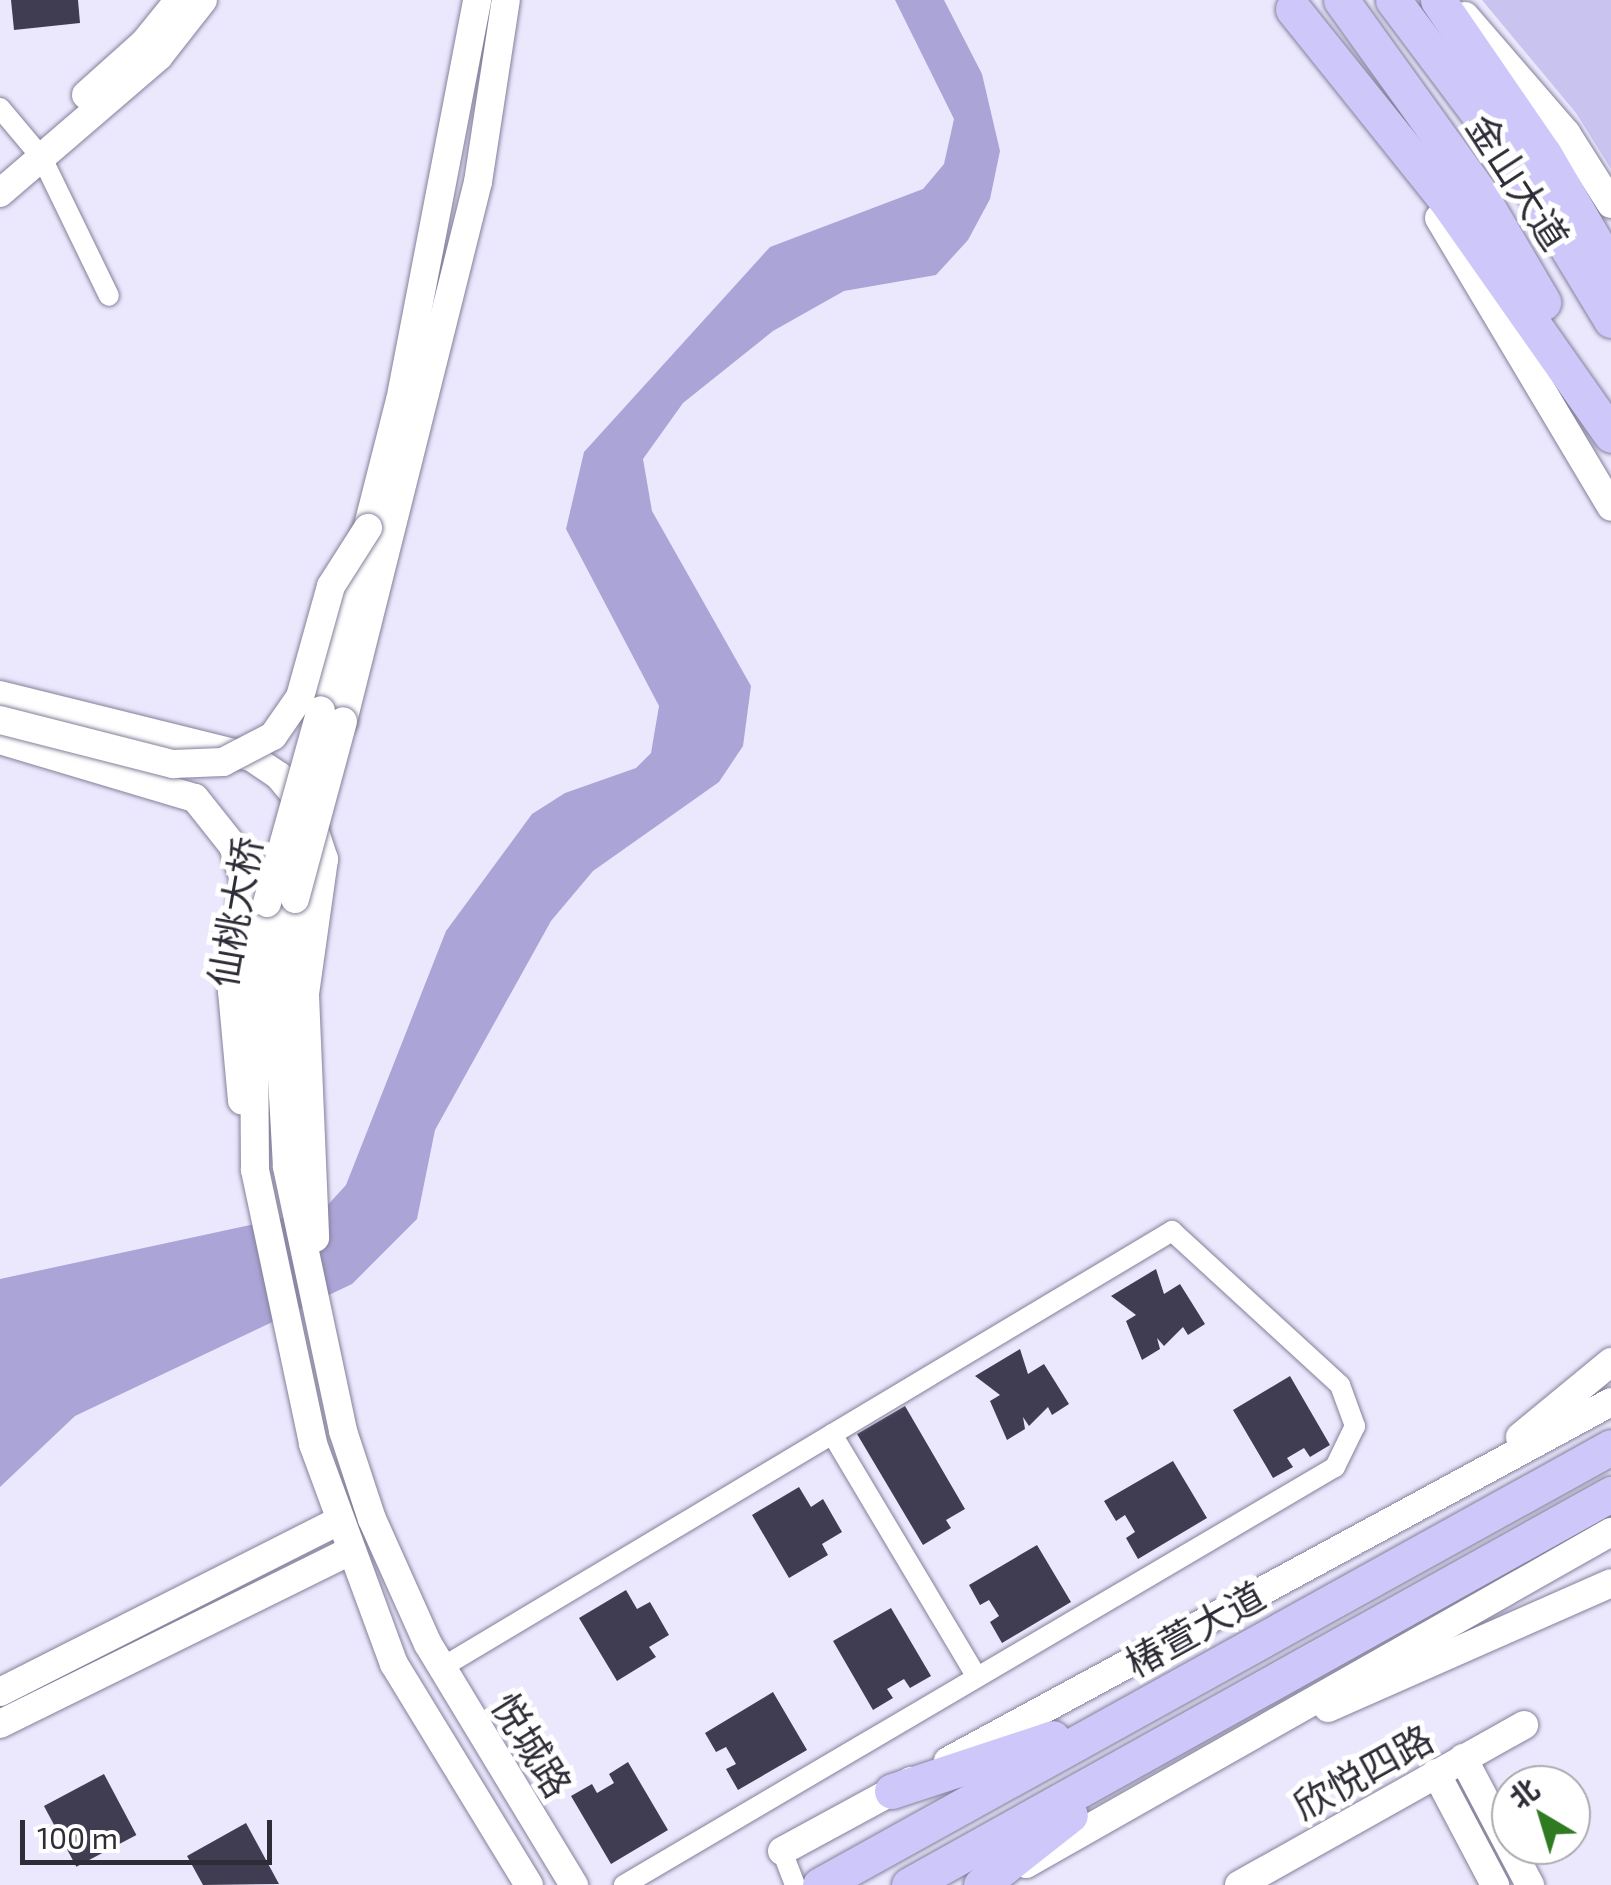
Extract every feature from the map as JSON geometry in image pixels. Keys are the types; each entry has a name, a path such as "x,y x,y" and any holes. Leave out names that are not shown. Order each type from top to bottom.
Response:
{"highway":[{"name":"金山大道","path":"1340,0 1478,191 1611,419"},
{"name":"金山大道","path":"1393,0 1519,168 1611,320"},
{"path":"1438,0 1544,154 1611,269"},
{"path":"1290,4 1446,200 1611,435"},
{"name":"椿萱大道","path":"820,1885 1611,1447"},
{"path":"909,1885 1611,1494"},
{"path":"892,1791 1134,1711"},
{"path":"980,1885 1156,1748"}],"main road":[{"path":"0,193 144,43 179,0"},
{"path":"0,170 37,151 159,56 204,0"},
{"name":"仙桃大桥","path":"394,1664 337,1522 288,1338 255,1170 254,1026 267,903 368,528 447,170 476,0"},
{"name":"仙桃大桥","path":"434,1656 372,1519 319,1324 287,1168 279,1024 288,927 478,182 506,0"},
{"path":"1452,0 1566,134 1611,204"},
{"path":"1290,4 1450,233 1611,507"},
{"path":"0,720 173,764 223,762 273,736 300,697 331,586 368,528"},
{"path":"0,695 252,756 279,776 308,811 324,859 305,996 319,1324"},
{"path":"0,740 195,798 233,846 244,880 232,1053 255,1170"},
{"path":"1465,1481 1611,1362"},
{"path":"782,1851 1611,1402"},
{"path":"0,1692 337,1522"},
{"path":"990,1885 1611,1532"},
{"path":"0,1724 348,1552"},
{"path":"1221,1754 1611,1583"},
{"path":"1530,1620 1611,1598"},
{"name":"悦城路","path":"434,1656 574,1885"},
{"name":"悦城路","path":"394,1664 529,1885"},
{"name":"欣悦四路","path":"1239,1885 1524,1725"},
{"path":"1464,1758 1530,1885"},
{"path":"1436,1773 1495,1885"}],"street":[{"path":"0,108 37,151 109,296"},
{"path":"434,1656 832,1434 1172,1231 1326,1369 1346,1395 1354,1426 1335,1467 624,1885"},
{"path":"832,1434 978,1677"},
{"path":"782,1851 795,1885"}],"shaded area":[{"path":"895,0 944,0 982,74 1000,151 990,199 968,240 936,275 844,291 773,331 683,403 643,459 652,511 751,686 743,746 719,782 593,871 551,921 435,1130 417,1219 352,1284 75,1416 0,1487 0,1279 324,1209 346,1185 446,931 532,814 565,793 636,768 651,753 659,706 566,529 584,452 770,247 923,189 944,164 954,119"},
{"path":"1482,0 1611,0 1611,169 1576,113"}],"building":[{"path":"11,0 78,0 80,23 14,30"},
{"path":"1156,1269 1164,1294 1180,1284 1205,1324 1188,1335 1183,1327 1164,1346 1157,1338 1160,1349 1142,1360 1126,1321 1136,1315 1111,1296"},
{"path":"1020,1349 1028,1374 1044,1364 1069,1404 1052,1415 1048,1407 1029,1426 1023,1417 1025,1429 1007,1440 990,1401 1000,1395 975,1376"},
{"path":"1290,1376 1330,1445 1310,1457 1304,1448 1287,1458 1293,1467 1273,1478 1233,1410"},
{"path":"905,1406 965,1509 946,1520 951,1528 923,1545 857,1434"},
{"path":"1173,1461 1207,1518 1138,1559 1126,1538 1135,1532 1125,1515 1116,1521 1104,1501"},
{"path":"799,1487 811,1507 823,1499 842,1532 822,1544 828,1555 789,1578 752,1515"},
{"path":"1037,1545 1071,1602 1002,1643 990,1622 999,1616 989,1600 980,1605 969,1585"},
{"path":"626,1590 637,1609 650,1602 669,1635 649,1647 656,1657 617,1681 579,1618"},
{"path":"891,1608 931,1676 910,1688 904,1679 887,1689 893,1698 873,1710 833,1641"},
{"path":"773,1692 807,1750 738,1790 726,1769 736,1764 726,1747 716,1752 705,1733"},
{"path":"628,1762 668,1830 611,1864 571,1796 592,1784 597,1793 614,1783 609,1774"},
{"path":"104,1774 136,1835 76,1867 44,1806"},
{"path":"246,1823 279,1884 203,1885 187,1856"}]}
